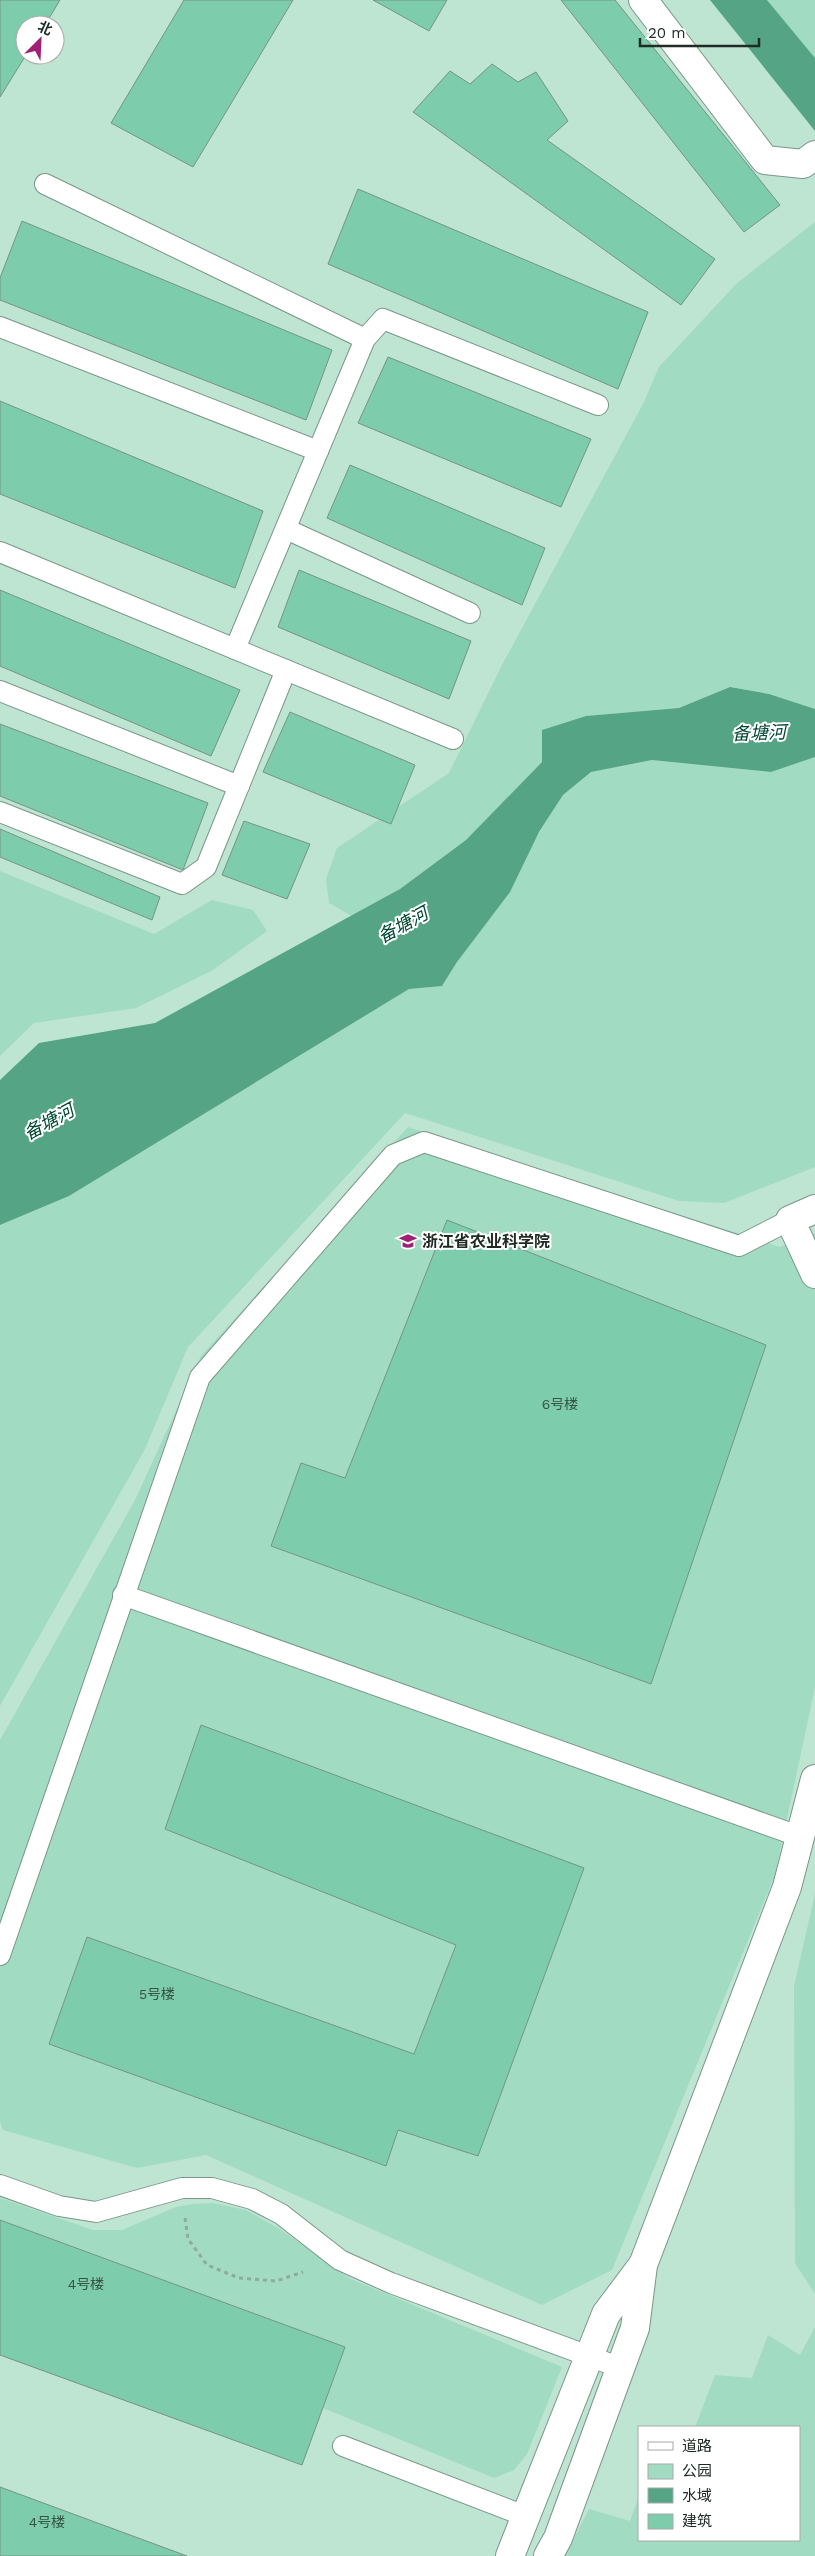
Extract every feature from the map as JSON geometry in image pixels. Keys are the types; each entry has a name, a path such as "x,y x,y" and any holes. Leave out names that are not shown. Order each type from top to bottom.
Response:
{"street":[{"path":"643,0 765,160 809,159"},
{"path":"815,1209 790,1220 815,1274"},
{"path":"548,2556 558,2538 635,2328 643,2265 787,1887 815,1779"},
{"path":"510,2556 606,2314 643,2265"}],"lane":[{"path":"45,184 364,339"},
{"path":"235,649 364,339 383,318 598,405"},
{"path":"0,327 318,451"},
{"path":"286,529 470,613"},
{"path":"0,552 453,739"},
{"path":"0,812 182,884 206,867 286,670"},
{"path":"0,691 239,786"},
{"path":"0,1954 200,1377 393,1155 424,1142 739,1246 790,1220"},
{"path":"123,1595 801,1837"},
{"path":"0,2185 59,2206 96,2212 182,2188 212,2188 252,2199 281,2214 340,2260 391,2283 620,2368"},
{"path":"343,2446 525,2516"}],"path":[{"path":"182,2188 188,2239 207,2265 239,2278 276,2281 340,2260"}],"shaded area":[{"name":"浙江省农业科学院","path":"0,0 815,0 815,2556 0,2556"}],"green space":[{"path":"767,0 815,0 815,58"},
{"path":"815,222 815,709 769,694 730,687 679,708 586,716 542,730 542,762 466,840 400,889 352,916 329,903 326,879 337,848 449,773 502,665 643,404 659,367 737,283"},
{"path":"815,757 815,1167 724,1203 679,1201 405,1113 188,1347 145,1449 0,1706 0,1225 69,1196 409,989 442,986 563,795 591,772 652,760 771,772"},
{"path":"0,871 154,934 212,900 253,910 267,931 213,970 136,1008 34,1023 0,1056"},
{"path":"408,1127 780,1247 815,1233 815,1687 775,1875 612,2270 542,2305 206,2155 137,2168 3,2130 0,2121 0,1740 135,1500 201,1356"},
{"path":"815,1894 815,2294 795,2263 794,1986"},
{"path":"0,2198 93,2230 122,2230 176,2207 193,2204 213,2203 246,2210 278,2228 351,2279 562,2367 527,2454 514,2470 494,2478 323,2408 345,2347 0,2220"},
{"path":"815,2327 815,2556 565,2556 589,2509 630,2521 638,2499 638,2541 800,2541 800,2426 695,2426 715,2375 752,2378 768,2335 800,2355"}],"water":[{"path":"710,0 767,0 815,58 815,131"},
{"name":"备塘河","path":"730,687 769,694 815,709 815,757 771,772 652,760 591,772 563,795 539,832 510,892 457,962 442,986 409,989 69,1196 0,1225 0,1080 39,1043 155,1023 400,889 466,840 542,762 542,730 586,716 679,708"}],"building":[{"path":"0,0 60,0 51,15 15,15 15,65 20,65 0,97"},
{"path":"184,0 293,0 193,167 111,123"},
{"path":"373,0 447,0 429,31"},
{"path":"561,0 615,0 780,205 744,232"},
{"path":"492,64 518,82 536,72 568,121 547,140 715,259 681,305 413,112 450,71 470,84"},
{"path":"358,189 648,312 618,389 328,264"},
{"path":"22,221 332,350 306,420 0,300 0,278"},
{"path":"388,357 591,439 561,507 358,423"},
{"path":"0,401 263,511 235,588 0,494"},
{"path":"350,465 545,548 522,605 327,518"},
{"path":"299,570 471,641 449,699 278,627"},
{"path":"0,590 240,690 211,756 0,666"},
{"path":"290,712 415,765 391,824 263,772"},
{"path":"0,724 208,803 183,870 0,796"},
{"path":"244,821 310,844 287,899 222,875"},
{"path":"0,829 160,897 152,920 0,857"},
{"path":"447,1220 766,1345 651,1684 271,1546 301,1463 345,1478"},
{"path":"201,1725 584,1868 478,2156 398,2130 386,2166 49,2044 87,1937 414,2054 456,1945 165,1829"},
{"path":"0,2220 345,2347 302,2465 0,2355"},
{"path":"0,2487 187,2556 0,2556"}],"place":[{"name":"浙江省农业科学院","path":"408,1241"}]}
